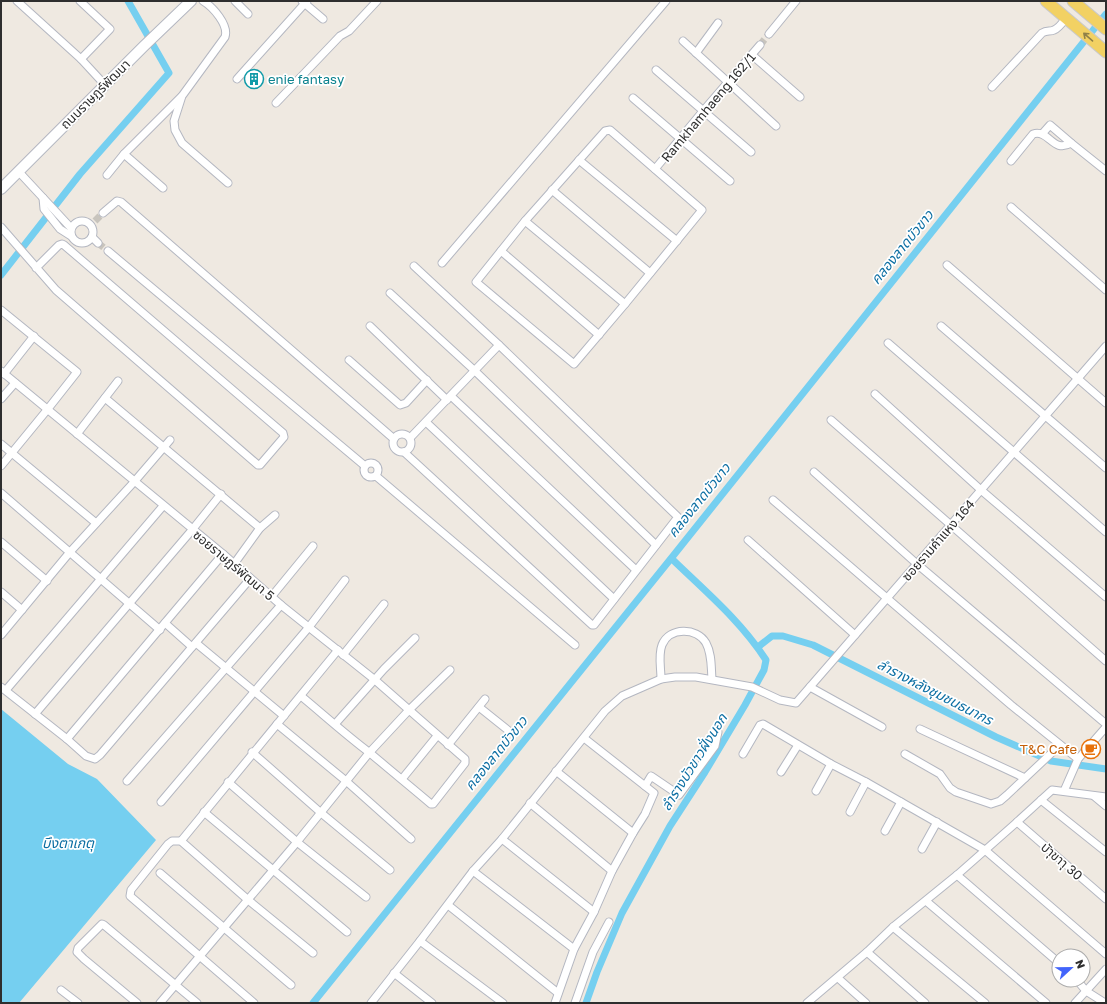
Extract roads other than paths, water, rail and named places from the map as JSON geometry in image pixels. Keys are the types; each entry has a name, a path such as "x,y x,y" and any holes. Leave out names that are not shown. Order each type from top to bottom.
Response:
{"main road":[{"path":"1046,1 1105,51"},
{"path":"1072,1 1106,29"}],"street":[{"path":"17,1 81,59 105,85"},
{"path":"80,1 110,29 81,59"},
{"name":"ถนนราษฏร์พัฒนา","path":"1,189 191,1"},
{"path":"107,175 124,154 182,96 225,37 226,33 222,21 204,1"},
{"path":"235,1 248,14"},
{"path":"276,103 340,36 349,31 377,1"},
{"path":"442,263 666,1"},
{"path":"769,34 796,1"},
{"path":"237,79 305,2 323,19"},
{"path":"992,87 1042,34 1048,30 1056,30 1069,21"},
{"path":"696,53 718,23"},
{"path":"683,41 776,126"},
{"name":"Ramkhamhaeng 162/1","path":"655,169 760,45"},
{"path":"752,54 800,97"},
{"path":"656,70 751,152"},
{"path":"182,96 174,121 175,130 182,143 228,183"},
{"path":"633,98 730,181"},
{"path":"1042,134 1050,125 1106,171"},
{"path":"610,130 655,169 702,210 677,242 574,364 476,282 525,220 605,131 610,130"},
{"path":"1011,161 1033,134 1042,134 1058,146 1068,145 1071,143"},
{"path":"124,154 163,188"},
{"path":"579,160 677,242"},
{"path":"19,172 58,220 71,228"},
{"path":"552,190 650,273"},
{"path":"103,213 113,202 117,200 122,202 394,439 396,449 400,452 404,452 592,625 678,518 499,345 414,266"},
{"path":"1010,207 1106,290"},
{"path":"58,220 60,229 72,236 77,242 85,242 92,237 93,223 84,220 76,222 71,228 72,236"},
{"path":"525,220 625,304"},
{"path":"1,227 36,268 56,290 258,465 260,465 284,437 283,432 64,245 59,245 36,268"},
{"path":"92,237 98,243"},
{"path":"108,251 365,466 368,463 373,463 377,466 378,471 376,476 575,645"},
{"path":"501,251 599,335"},
{"path":"947,265 1106,403"},
{"path":"390,293 475,371 656,545"},
{"path":"1,310 77,372 1,466"},
{"path":"370,326 426,380 449,398 636,570"},
{"path":"941,326 1106,468"},
{"path":"3,372 34,336"},
{"path":"888,343 1106,532"},
{"path":"410,438 499,345"},
{"name":"ซอยรามคำแหง 164","path":"712,679 755,688 780,700 796,703 1106,346"},
{"path":"349,360 400,405 406,404 426,380"},
{"name":"ซอยราษฎร์พัฒนา 5","path":"3,372 192,530 223,554 281,605 375,680 466,761 432,804 402,779"},
{"path":"77,434 118,381"},
{"path":"1,399 15,383"},
{"path":"875,394 981,490 1106,597"},
{"path":"105,398 260,528"},
{"path":"831,420 1106,661"},
{"path":"426,422 614,598"},
{"path":"394,439 402,434 410,438 412,444 409,449 404,452"},
{"path":"1,635 70,552 170,440"},
{"path":"1,444 96,523"},
{"path":"814,472 917,564 1106,724"},
{"path":"1,493 160,630"},
{"path":"35,714 130,604 220,494"},
{"path":"773,500 1060,745 1076,762"},
{"path":"163,506 101,579 3,689 67,739 86,756 92,759 98,758 250,579"},
{"path":"234,564 260,528 275,515"},
{"path":"748,540 855,635"},
{"path":"1,542 47,581"},
{"path":"272,596 313,546"},
{"path":"67,739 223,554"},
{"path":"161,802 309,627 345,580"},
{"path":"1,592 22,610"},
{"path":"181,841 252,752 384,604"},
{"path":"128,781 281,605"},
{"path":"165,623 227,668 284,716"},
{"path":"370,1003 473,872 605,711 622,696 661,679 696,677 712,679 711,655 705,642 694,632 682,631 670,635 663,643 660,653 661,679"},
{"path":"336,724 415,638"},
{"path":"160,1003 297,842 369,753 409,710 450,670"},
{"path":"810,687 882,727"},
{"path":"301,696 402,779 437,736"},
{"path":"448,745 485,699"},
{"path":"479,707 508,732"},
{"path":"277,724 346,781 411,839"},
{"path":"743,754 761,724 985,850 1106,954"},
{"path":"1064,791 1076,762 1106,727"},
{"path":"920,729 1025,778"},
{"path":"645,786 651,776 679,795 715,746 718,732"},
{"path":"555,1003 574,949 594,912 612,871 645,814 654,793 584,738"},
{"path":"781,772 798,745"},
{"path":"905,754 940,774 950,788 956,792 991,804 1000,800 1060,745"},
{"path":"252,752 320,812 390,870"},
{"path":"816,791 831,764"},
{"path":"556,771 633,833"},
{"path":"228,782 297,842 366,897"},
{"path":"850,812 866,782"},
{"path":"807,1003 838,978 893,927 957,875 1052,790 1106,796"},
{"path":"1092,795 1106,806"},
{"path":"1041,800 1106,852"},
{"path":"885,831 901,802"},
{"path":"530,803 612,871"},
{"path":"204,812 348,932"},
{"path":"922,849 937,822"},
{"name":"บัาุขาาุ 30","path":"1017,822 1106,899"},
{"path":"502,838 594,912"},
{"path":"254,1003 134,900 130,894 131,890 168,844 172,841 181,841 247,900 314,953"},
{"path":"473,872 574,949"},
{"path":"160,873 291,985"},
{"path":"957,875 1051,956"},
{"path":"926,901 1046,1003"},
{"path":"448,905 558,993"},
{"path":"575,1003 593,952 609,922"},
{"path":"137,1003 77,952 78,948 102,924 197,1003"},
{"path":"893,927 985,1003"},
{"path":"420,941 503,1003"},
{"path":"867,952 925,1003"},
{"path":"1075,1003 1106,969"},
{"path":"394,973 432,1003"},
{"path":"838,978 866,1003"},
{"path":"61,990 78,1003"},
{"path":"1086,990 1105,1003"}],"water":[{"name":"บึงตาเกตุ","path":"1,709 68,764 97,779 156,840 19,1003 1,1003"}],"waterway":[{"path":"1,275 80,174 169,73 128,1"},
{"name":"คลองลาดบัวขาว","path":"313,1003 673,556 1106,14"},
{"name":"ลำรางบัวขาวฝั่งนอก","path":"586,1003 597,972 622,913 670,826 705,772 745,705 764,670 766,660 734,619 672,559"},
{"name":"ลำรางหลังชุมชนธนากร","path":"758,647 772,636 783,636 813,645 996,737 1051,761 1106,769"}],"tunnel":[{"path":"760,45 769,34"},
{"path":"95,221 103,213"},
{"path":"98,243 108,251"}],"place":[{"name":"enie fantasy","path":"254,79"},
{"name":"T&C Cafe","path":"1091,749"}]}
